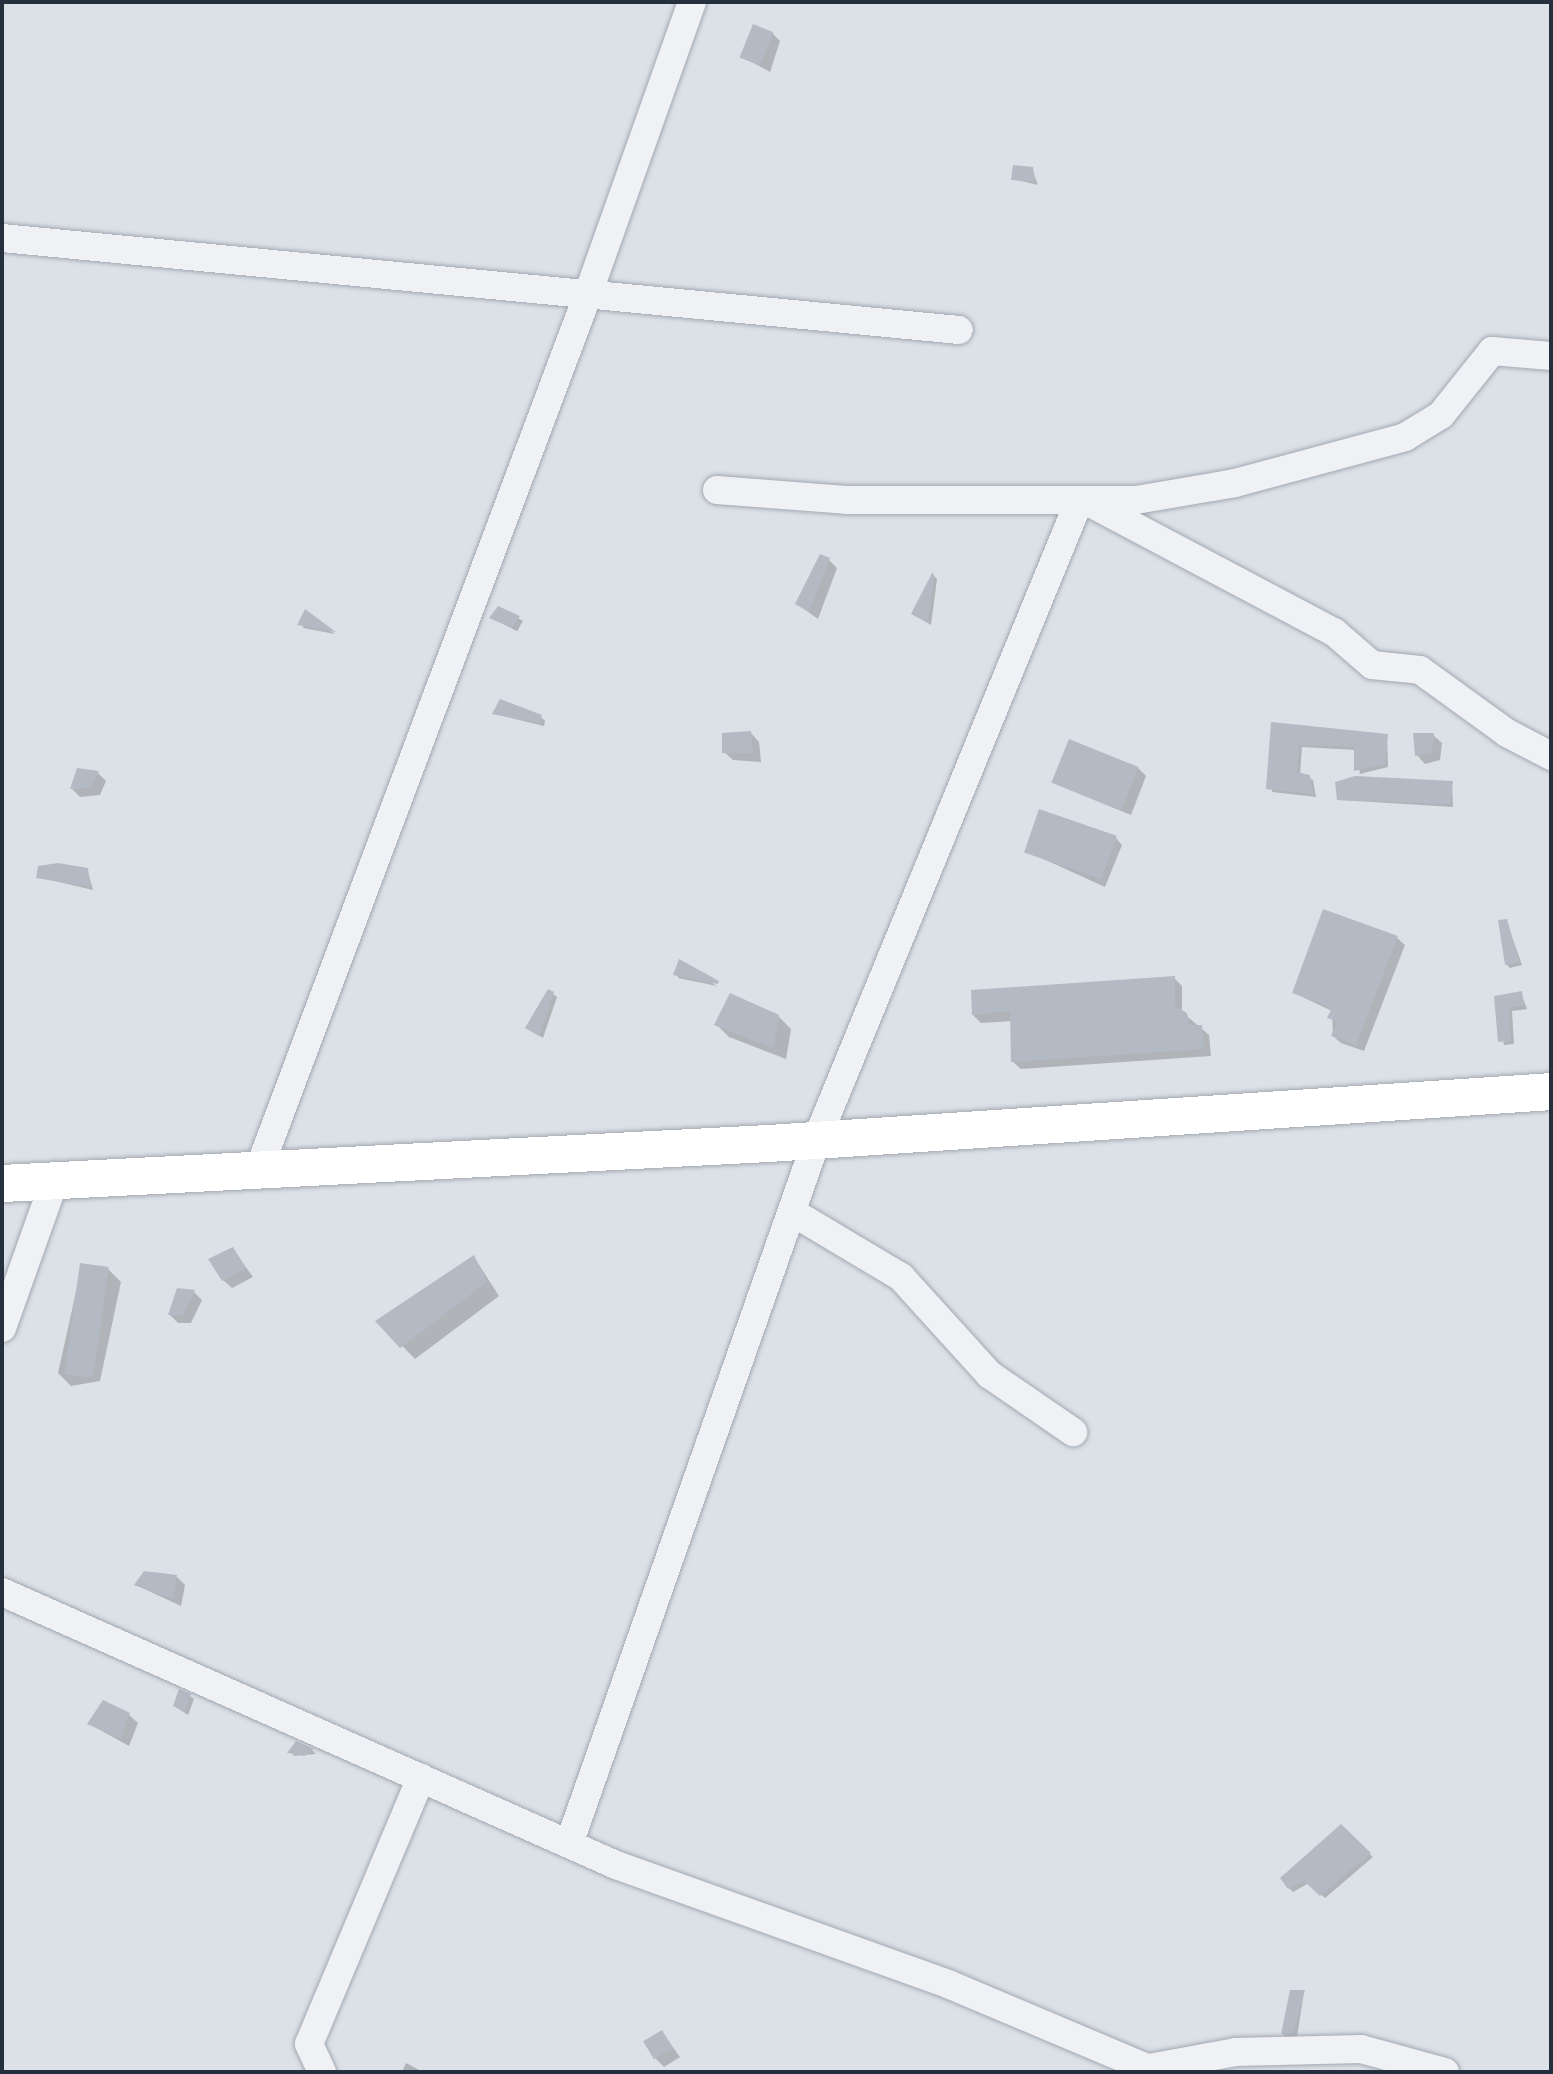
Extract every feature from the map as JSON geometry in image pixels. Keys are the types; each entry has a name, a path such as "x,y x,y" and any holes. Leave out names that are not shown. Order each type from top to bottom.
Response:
{"main road":[{"path":"2,1183 817,1139 1551,1091"}],"street":[{"path":"259,1169 589,295 692,2"},
{"path":"2,238 959,330"},
{"path":"717,490 846,500 1084,503 1235,482 1405,437 1441,415 1492,351 1551,356"},
{"path":"1084,503 1334,632 1372,665 1420,670 1507,733 1551,756"},
{"path":"569,1844 817,1139 1084,503"},
{"path":"2,1328 55,1179"},
{"path":"792,1212 901,1277 990,1376 1073,1432"},
{"path":"2,1592 569,1844 948,1984 1153,2070 1235,2052 1361,2049 1445,2072"},
{"path":"322,2072 309,2044 421,1778"}],"building":[{"path":"753,24 773,32 760,66 740,57"},
{"path":"1013,165 1033,167 1035,182 1011,180"},
{"path":"820,554 830,558 809,612 795,604"},
{"path":"932,573 934,574 928,623 911,614"},
{"path":"498,606 520,616 512,628 489,618"},
{"path":"305,609 336,632 297,625"},
{"path":"500,699 542,715 540,723 492,714"},
{"path":"1271,722 1388,734 1385,764 1354,771 1354,747 1299,745 1297,772 1310,775 1313,794 1266,789"},
{"path":"751,731 753,754 722,753 722,733"},
{"path":"1413,733 1434,733 1432,752 1415,756"},
{"path":"1069,739 1139,767 1121,811 1051,783"},
{"path":"77,768 99,771 91,788 70,789"},
{"path":"1355,776 1453,781 1450,804 1337,800 1335,782"},
{"path":"1039,809 1117,836 1102,879 1024,852"},
{"path":"58,863 88,868 90,887 36,878 38,866"},
{"path":"1323,909 1398,936 1356,1045 1331,1036 1337,1021 1327,1018 1331,1010 1325,1005 1292,993"},
{"path":"1507,919 1519,962 1505,965 1498,920"},
{"path":"679,959 719,981 718,984 673,975"},
{"path":"1175,976 1175,1006 1187,1013 1189,1025 1202,1025 1204,1049 1011,1062 1010,1011 972,1015 971,990"},
{"path":"548,989 554,992 539,1036 525,1028"},
{"path":"1522,991 1524,1005 1509,1008 1511,1041 1498,1042 1494,996"},
{"path":"730,993 779,1015 773,1048 714,1025"},
{"path":"233,1247 246,1268 222,1281 208,1259"},
{"path":"474,1255 487,1282 400,1348 375,1321"},
{"path":"80,1263 109,1267 93,1378 64,1374"},
{"path":"177,1288 195,1290 183,1315 168,1315"},
{"path":"144,1571 177,1575 173,1599 134,1585"},
{"path":"179,1689 191,1694 184,1712 173,1706"},
{"path":"103,1700 130,1713 121,1739 87,1724"},
{"path":"296,1741 314,1749 305,1756 287,1753"},
{"path":"1341,1824 1371,1853 1320,1896 1304,1881 1288,1889 1280,1878"},
{"path":"1290,1990 1305,1990 1293,2034 1281,2034"},
{"path":"662,2030 673,2048 654,2059 643,2041"}]}
